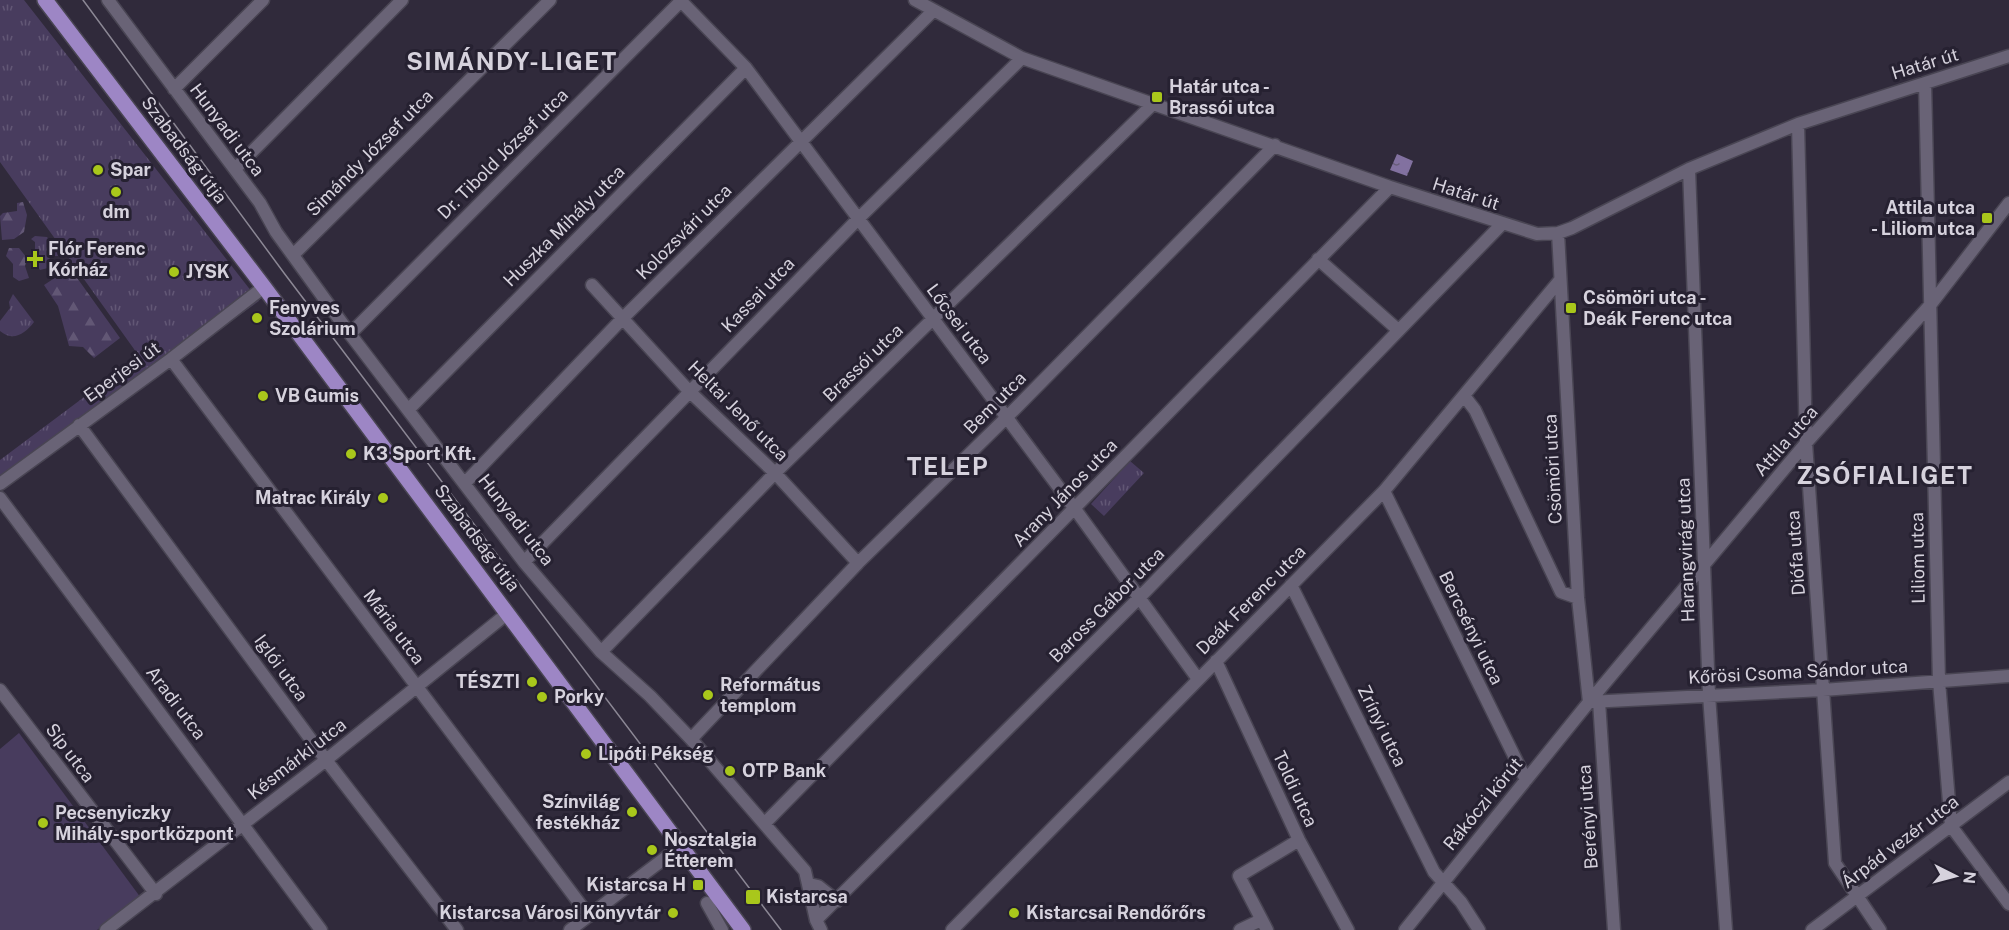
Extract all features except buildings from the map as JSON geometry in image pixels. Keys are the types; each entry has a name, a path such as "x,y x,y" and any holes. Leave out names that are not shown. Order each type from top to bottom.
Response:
{"main road":[{"name":"Szabadság útja","path":"45,0 264,287 743,930"}],"street":[{"path":"174,89 263,0"},
{"path":"235,169 402,0"},
{"name":"Simándy József utca","path":"293,255 550,0"},
{"name":"Lőcsei utca","path":"681,0 746,69 801,141 1075,509 1198,679"},
{"name":"Dr. Tibold József utca","path":"350,334 681,0"},
{"name":"Határ út","path":"915,0 1022,58 1275,145 1390,188 1537,234 1558,233 1689,169 1798,124 2009,56"},
{"name":"Hunyadi utca","path":"112,2 235,169 350,334 524,562 601,652 650,696 691,739 806,871 819,925"},
{"name":"Kolozsvári utca","path":"465,483 623,318 933,11"},
{"name":"Kassai utca","path":"524,562 859,218 1022,58"},
{"name":"Huszka Mihály utca","path":"408,410 746,69"},
{"name":"Liliom utca","path":"1925,83 1939,681 1951,826"},
{"name":"Brassói utca","path":"601,652 775,473 1154,103"},
{"name":"Diófa utca","path":"1798,124 1806,443 1835,863 1880,930"},
{"name":"Bem utca","path":"691,739 858,563 1006,418 1275,145"},
{"name":"Harangvirág utca","path":"1689,169 1709,695 1726,930"},
{"name":"Arany János utca","path":"765,823 1390,188"},
{"name":"Attila utca","path":"1594,701 1806,443 1931,304 2009,203"},
{"name":"Baross Gábor utca","path":"819,925 837,901 1139,598 1397,329 1502,224"},
{"name":"Csömöri utca","path":"1558,233 1578,598 1594,701"},
{"path":"1318,259 1397,329"},
{"name":"Deák Ferenc utca","path":"952,930 1384,491 1465,397 1560,280"},
{"name":"Heltai Jenő utca","path":"592,285 689,391 775,473 858,563"},
{"name":"Eperjesi út","path":"0,484 171,359 264,287"},
{"name":"Mária utca","path":"171,359 589,916"},
{"path":"1465,397 1475,410 1561,592 1578,598"},
{"name":"Iglói utca","path":"79,425 326,760 457,930"},
{"name":"Bercsényi utca","path":"1384,491 1526,780"},
{"name":"Aradi utca","path":"0,498 321,930"},
{"name":"Zrínyi utca","path":"1291,585 1434,872 1461,902 1479,930"},
{"name":"Késmárki utca","path":"106,930 156,894 326,760 508,613"},
{"name":"Toldi utca","path":"1216,661 1299,840 1348,930"},
{"name":"Kőrösi Csoma Sándor utca","path":"1594,701 1823,690 2009,676"},
{"name":"Síp utca","path":"0,690 156,894"},
{"name":"Rákóczi körút","path":"1405,930 1526,780 1594,701"},
{"name":"Berényi utca","path":"1594,701 1614,930"},
{"name":"Árpád vezér utca","path":"1812,930 2009,782"},
{"path":"1951,826 2009,903"},
{"path":"1240,930 1264,925 1239,876 1299,840"},
{"path":"570,930 669,855"},
{"path":"809,884 818,886 837,901"},
{"path":"707,903 722,930"}],"green space":[{"path":"0,0 24,0 259,301 0,485 0,460 139,356 0,162"},
{"path":"23,202 27,215 24,232 14,239 2,240 0,216 3,213 17,211 17,203"},
{"path":"35,236 47,237 61,256 50,256 48,268 40,270 35,262 35,242 31,239"},
{"path":"9,248 19,248 27,258 25,266 29,278 19,281 13,277 13,264 6,256"},
{"path":"70,268 120,338 94,358 83,347 69,346 58,306 44,285"},
{"path":"13,294 34,322 23,333 10,336 0,331 0,321 10,308 9,302"},
{"path":"1130,461 1144,473 1104,516 1091,504"},
{"name":"Pecsenyiczky Mihály-sportközpont","path":"19,733 141,898 97,930 0,930 0,749"}],"water":[{"path":"1397,154 1413,161 1407,176 1390,170"}],"tram line":[{"path":"83,0 284,273 781,930"}],"place":[{"name":"Határ utca - Brassói utca","path":"1157,97"},
{"name":"Spar","path":"98,170"},
{"name":"dm","path":"116,192"},
{"name":"Attila utca - Liliom utca","path":"1987,218"},
{"name":"Flór Ferenc Kórház","path":"35,259"},
{"name":"JYSK","path":"174,272"},
{"name":"Csömöri utca - Deák Ferenc utca","path":"1571,308"},
{"name":"Fenyves Szolárium","path":"257,318"},
{"name":"VB Gumis","path":"263,396"},
{"name":"K3 Sport Kft.","path":"351,454"},
{"name":"Matrac Király","path":"383,498"},
{"name":"TÉSZTI","path":"532,682"},
{"name":"Református templom","path":"708,695"},
{"name":"Porky","path":"542,697"},
{"name":"Lipóti Pékség","path":"586,754"},
{"name":"OTP Bank","path":"730,771"},
{"name":"Színvilág festékház","path":"632,812"},
{"name":"Pecsenyiczky Mihály-sportközpont","path":"43,823"},
{"name":"Nosztalgia Étterem","path":"652,850"},
{"name":"Kistarcsa H","path":"698,885"},
{"name":"Kistarcsa","path":"753,897"},
{"name":"Kistarcsa Városi Könyvtár","path":"673,913"},
{"name":"Kistarcsai Rendőrőrs","path":"1014,913"}],"district":[{"name":"SIMÁNDY-LIGET","path":"512,62"},
{"name":"TELEP","path":"948,467"},
{"name":"ZSÓFIALIGET","path":"1885,476"}]}
